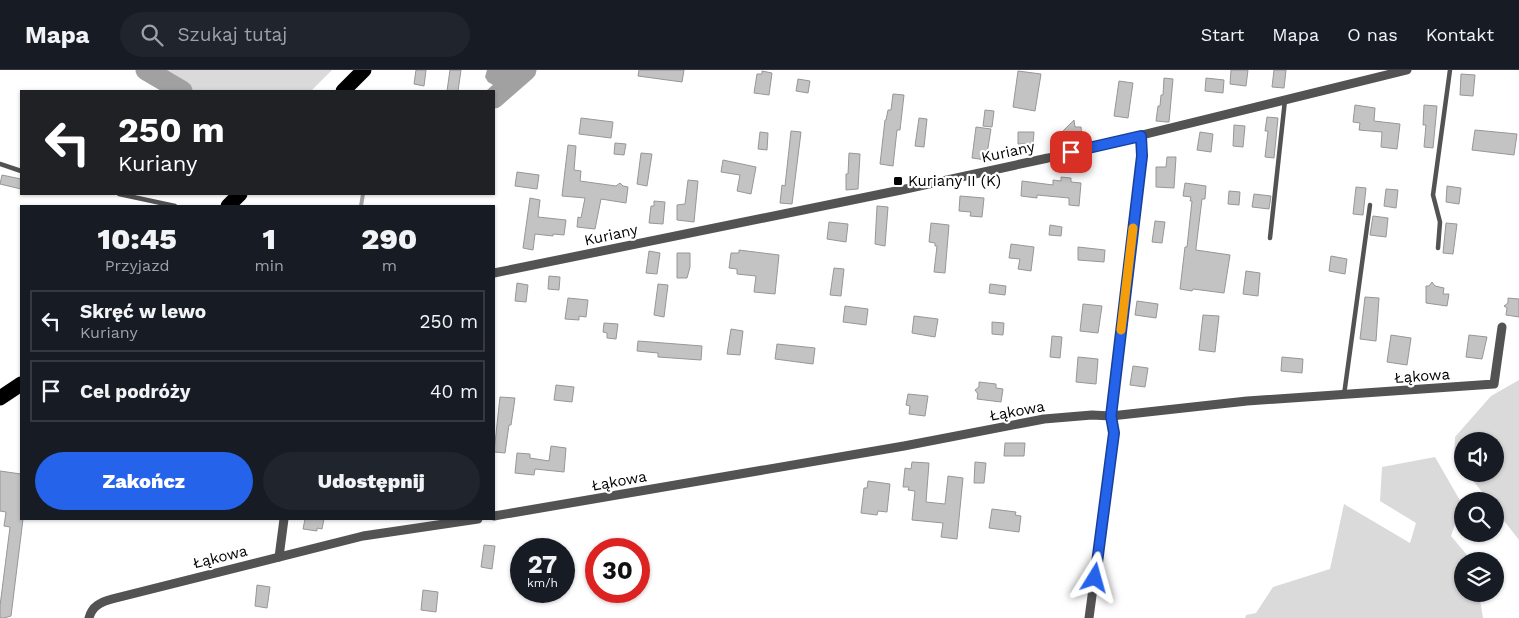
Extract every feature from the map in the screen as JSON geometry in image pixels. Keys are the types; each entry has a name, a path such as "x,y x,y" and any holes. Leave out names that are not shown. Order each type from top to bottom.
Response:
{"highway":[{"path":"344,90 364,70"},
{"path":"0,398 20,385"}],"street":[{"name":"Kuriany","path":"495,273 901,190 1141,136 1408,70"},
{"path":"1090,618 1114,433 1111,416 1142,156 1141,136"},
{"name":"Łąkowa","path":"495,516 904,446 1044,419 1092,415 1111,416 1247,402 1494,384 1502,327"},
{"path":"279,557 284,520"},
{"name":"Łąkowa","path":"90,615 100,602 363,536 471,520"}],"lane":[{"path":"1438,248 1440,222 1433,195 1450,70"},
{"path":"1270,238 1286,100"},
{"path":"0,164 20,171"},
{"path":"124,195 170,205"},
{"path":"1344,395 1370,205"}],"shaded area":[{"path":"157,70 332,70 312,90 190,90"},
{"path":"487,70 515,70 495,86 488,82 485,77"},
{"path":"1519,380 1519,540 1504,521 1504,492 1482,492 1474,482 1504,482 1504,432 1459,432 1491,396"},
{"path":"1435,457 1455,492 1454,527 1451,536 1454,542 1464,552 1454,552 1454,602 1480,602 1483,618 1245,618 1246,615 1256,613 1273,587 1330,569 1344,504 1410,543 1416,523 1380,501 1382,467"}],"building":[{"path":"416,70 426,70 424,86 414,84"},
{"path":"450,70 461,70 458,90 447,90"},
{"path":"639,70 684,70 682,82 638,76"},
{"path":"1231,70 1248,70 1246,86 1230,84"},
{"path":"1274,70 1286,70 1284,88 1272,87"},
{"path":"762,71 772,73 769,95 754,93 757,74 762,74"},
{"path":"1018,71 1041,74 1035,111 1013,107"},
{"path":"1461,74 1475,75 1473,96 1460,95"},
{"path":"1164,78 1173,79 1169,122 1156,121 1158,106 1160,106 1161,95 1163,95"},
{"path":"1206,78 1224,80 1223,93 1205,91"},
{"path":"798,79 810,81 808,93 796,91"},
{"path":"1119,81 1133,83 1128,118 1114,116"},
{"path":"893,94 904,95 900,130 897,130 893,166 880,164 885,120 888,110 891,110"},
{"path":"1355,105 1375,108 1374,121 1400,124 1397,149 1381,147 1382,132 1359,130 1360,123 1353,122"},
{"path":"1424,105 1437,106 1433,148 1424,147 1426,125 1423,125"},
{"path":"985,110 994,111 992,127 983,126"},
{"path":"1267,117 1278,118 1274,158 1265,157 1268,131 1265,131"},
{"path":"581,118 613,122 611,138 579,134"},
{"path":"919,118 927,119 924,147 915,146"},
{"path":"1074,120 1075,127 1081,127 1082,137 1065,141 1063,131"},
{"path":"1234,125 1245,126 1243,147 1233,146"},
{"path":"976,127 991,129 986,160 972,158"},
{"path":"1475,130 1517,134 1514,155 1472,150"},
{"path":"791,131 801,132 792,204 780,203 782,185 785,186"},
{"path":"760,132 768,133 767,150 758,149"},
{"path":"1018,132 1034,132 1033,144 1018,144"},
{"path":"1200,132 1213,134 1211,152 1197,150"},
{"path":"615,143 626,144 624,155 614,154"},
{"path":"568,145 576,146 574,170 581,171 580,181 616,186 620,183 628,187 626,203 601,199 595,229 577,227 578,217 581,218 585,198 562,196"},
{"path":"641,153 652,154 647,186 637,184"},
{"path":"849,153 860,154 858,189 846,190 846,174 848,174"},
{"path":"1167,157 1176,157 1174,188 1156,187 1156,167 1166,167"},
{"path":"723,160 756,167 751,194 737,191 740,175 721,172"},
{"path":"517,172 539,175 537,189 515,186"},
{"path":"2,175 20,179 20,189 0,184"},
{"path":"1061,177 1071,178 1071,182 1081,183 1079,206 1069,205 1069,198 1037,195 1037,198 1021,196 1022,181 1053,185 1053,180 1061,181"},
{"path":"688,180 698,181 694,222 677,220 677,205 685,204"},
{"path":"1185,183 1206,186 1205,199 1202,199 1196,250 1230,255 1224,293 1180,289 1192,201 1190,201 1191,197 1183,196"},
{"path":"1447,186 1461,188 1459,204 1446,202"},
{"path":"1356,187 1366,188 1363,215 1353,214"},
{"path":"1386,189 1398,190 1396,208 1384,206"},
{"path":"1229,191 1240,192 1239,205 1228,204"},
{"path":"1254,194 1271,196 1269,209 1252,207"},
{"path":"960,196 984,198 982,217 970,216 971,212 959,211"},
{"path":"530,198 540,200 538,217 566,220 564,235 535,234 533,250 523,248"},
{"path":"654,201 665,202 663,224 649,223 651,206 654,206"},
{"path":"877,206 888,207 885,246 875,244"},
{"path":"1373,216 1388,218 1386,237 1370,235"},
{"path":"1155,221 1165,222 1162,243 1152,242"},
{"path":"829,222 848,224 846,242 827,239"},
{"path":"931,223 949,225 945,273 934,272 937,246 935,246 935,243 929,242"},
{"path":"1446,223 1457,224 1453,254 1443,253"},
{"path":"1050,225 1062,227 1061,236 1049,235"},
{"path":"1011,244 1034,247 1031,271 1018,269 1020,259 1009,258"},
{"path":"1078,247 1105,250 1104,262 1078,260"},
{"path":"739,250 779,255 775,294 754,292 756,276 737,274 737,269 729,268 731,253 739,253"},
{"path":"649,251 660,253 657,274 646,273"},
{"path":"677,253 690,253 690,267 687,278 677,278"},
{"path":"1331,256 1347,259 1345,274 1329,271"},
{"path":"834,268 844,269 841,296 830,295"},
{"path":"1246,271 1260,273 1258,296 1243,294"},
{"path":"549,276 560,277 559,290 548,289"},
{"path":"1432,282 1435,286 1444,288 1443,294 1449,294 1447,306 1426,303 1426,286 1429,286"},
{"path":"517,283 528,285 526,302 515,301"},
{"path":"658,284 668,285 664,317 654,315"},
{"path":"990,284 1006,286 1005,295 989,293"},
{"path":"1365,297 1379,298 1376,341 1360,339"},
{"path":"568,298 588,300 586,317 579,316 579,320 565,319"},
{"path":"1508,298 1519,299 1519,317 1506,315 1507,308 1504,306 1508,303"},
{"path":"1137,301 1158,304 1156,318 1135,315"},
{"path":"1083,304 1102,306 1098,333 1080,331"},
{"path":"845,306 868,309 866,325 843,322"},
{"path":"1203,315 1219,316 1215,352 1199,350"},
{"path":"914,316 938,319 935,337 912,333"},
{"path":"992,322 1004,323 1003,335 992,334"},
{"path":"604,323 618,324 616,339 607,338 607,333 603,332"},
{"path":"731,329 743,331 740,355 727,354"},
{"path":"1391,335 1411,338 1407,365 1387,362"},
{"path":"1469,335 1487,337 1482,359 1466,357"},
{"path":"1052,336 1062,337 1060,358 1050,357"},
{"path":"638,341 702,346 701,360 658,357 658,353 637,351"},
{"path":"777,344 815,348 813,364 775,359"},
{"path":"1078,357 1098,359 1096,384 1076,382"},
{"path":"1282,357 1303,359 1302,373 1281,371"},
{"path":"1133,366 1148,368 1145,387 1130,385"},
{"path":"979,382 996,384 996,388 1003,389 1001,402 977,399 978,394 975,390 979,387"},
{"path":"556,385 574,387 572,402 554,400"},
{"path":"908,394 928,396 925,416 909,414 910,406 906,405"},
{"path":"500,397 515,398 505,453 495,452"},
{"path":"1005,443 1025,443 1024,456 1004,456"},
{"path":"551,446 566,448 564,472 535,469 534,475 515,473 517,453 530,454 530,458 549,461"},
{"path":"912,462 929,463 926,502 945,504 948,476 963,478 957,539 941,537 943,523 912,520 915,491 908,490 909,487 903,487 905,468 911,469"},
{"path":"975,462 986,463 984,483 974,483"},
{"path":"0,471 20,474 20,520 23,520 11,616 4,618 0,618 0,606 10,527 4,526 6,512 0,511"},
{"path":"868,481 890,484 887,512 878,511 877,515 861,513 864,488 867,488"},
{"path":"992,509 1016,512 1015,515 1021,516 1019,532 989,528"},
{"path":"305,520 324,520 322,529 317,528 317,531 303,529"},
{"path":"484,545 495,546 492,569 481,567"},
{"path":"257,585 270,587 267,608 255,606"},
{"path":"423,590 438,592 436,612 421,610"}],"waterway":[{"path":"146,70 180,90"},
{"path":"495,97 526,70"},
{"path":"361,205 363,195"}],"slow traffic":[{"path":"1121,330 1133,228"}],"place":[{"name":"Kuriany II (K)","path":"898,181"}],"route":[{"path":"1071,152 1141,136 1142,156 1111,416 1114,433 1095,578"}]}
